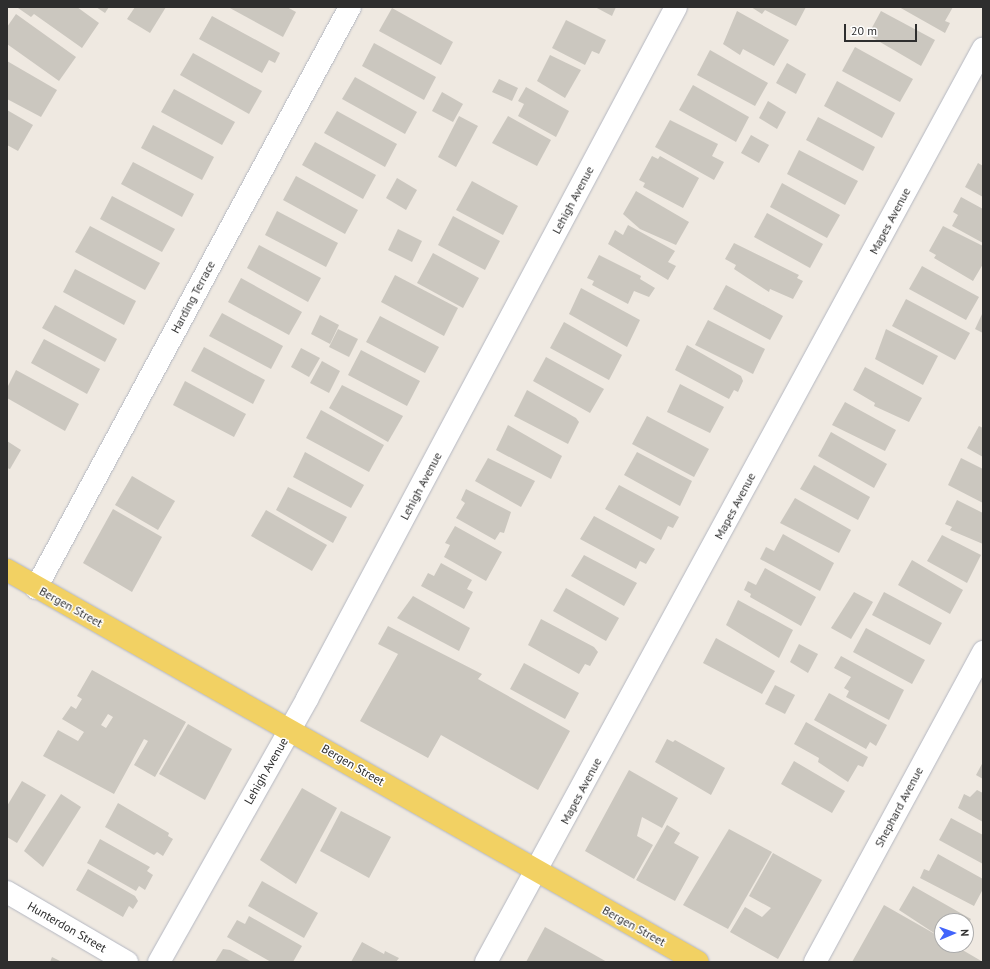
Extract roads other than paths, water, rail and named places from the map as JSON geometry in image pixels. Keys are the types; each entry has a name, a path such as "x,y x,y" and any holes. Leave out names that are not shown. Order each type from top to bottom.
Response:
{"main road":[{"name":"Bergen Street","path":"7,570 36,588 290,729 536,871 698,962"}],"street":[{"name":"Harding Terrace","path":"36,588 350,7"},
{"name":"Lehigh Avenue","path":"159,962 290,729 676,7"},
{"name":"Mapes Avenue","path":"486,962 983,48"},
{"name":"Shephard Avenue","path":"815,962 983,652"},
{"name":"Hunterdon Street","path":"7,892 127,962"}]}
